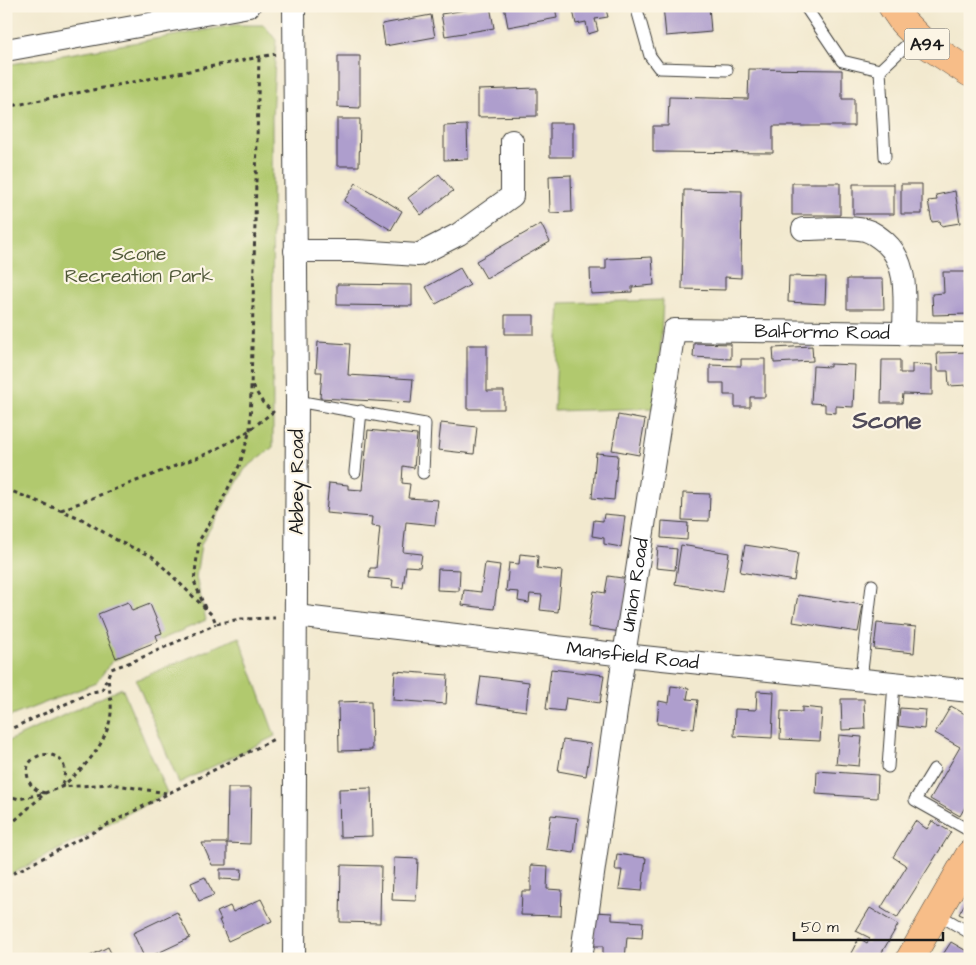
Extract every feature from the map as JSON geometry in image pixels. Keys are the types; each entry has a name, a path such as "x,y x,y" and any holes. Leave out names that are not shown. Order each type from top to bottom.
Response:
{"main road":[{"name":"A94","path":"892,6 903,22 923,42 970,72"},
{"path":"910,959 967,864"}],"street":[{"path":"6,50 249,6"},
{"name":"Abbey Road","path":"294,6 297,401 294,959"},
{"path":"295,251 357,251 418,256 459,234 512,196 512,141"},
{"path":"803,229 866,230 890,246 901,270 904,283 904,334"},
{"name":"Balformo Road","path":"674,330 970,334"},
{"name":"Union Road","path":"581,959 624,655 674,330"},
{"name":"Mansfield Road","path":"296,616 624,655 970,691"}],"lane":[{"path":"636,6 650,56 659,68 727,70"},
{"path":"805,6 842,61 880,70"},
{"path":"884,157 880,70 917,35"},
{"path":"297,401 425,424 423,472"},
{"path":"354,472 361,411"},
{"path":"861,679 872,585"},
{"path":"888,767 894,683"},
{"path":"934,769 915,800 970,830"},
{"path":"936,913 970,933"}],"path":[{"path":"6,107 275,54"},
{"path":"205,608 194,581 200,541 218,510 240,464 250,430 259,57"},
{"path":"60,510 209,453 250,430 273,412 263,403 251,384"},
{"path":"6,489 80,518 120,542 152,556 213,616 216,624"},
{"path":"6,731 92,692 102,690 111,669 134,661 216,624 240,620 296,616"},
{"path":"6,795 19,799 45,793 61,787 76,776 98,746 107,729 111,713 108,676"},
{"path":"6,876 296,727"},
{"path":"45,793 35,789 28,779 27,768 36,757 47,754 60,760 66,772 61,787"},
{"path":"61,787 111,784 167,794"},
{"path":"6,833 13,822 45,793"}],"green space":[{"name":"Scone Recreation Park","path":"235,25 264,25 276,40 272,118 273,447 245,469 201,544 196,577 206,620 112,661 96,683 6,718 6,65"},
{"path":"663,300 657,408 554,411 560,303"},
{"path":"239,637 275,736 179,783 136,680"},
{"path":"122,688 167,793 6,877 6,742"}],"building":[{"path":"490,6 494,28 445,36 441,14"},
{"path":"504,6 555,6 557,18 508,27"},
{"path":"572,6 605,6 608,17 595,19 598,31 588,34 586,22 576,24"},
{"path":"663,6 709,6 711,32 666,36"},
{"path":"431,15 435,37 385,46 382,24"},
{"path":"338,56 360,56 360,108 338,107"},
{"path":"749,69 842,70 842,99 854,99 854,126 773,126 773,153 653,152 653,126 668,126 669,97 748,99"},
{"path":"537,88 537,116 478,117 478,90"},
{"path":"337,119 360,119 359,166 337,166"},
{"path":"550,123 573,123 573,157 550,157"},
{"path":"467,125 468,159 444,160 444,126"},
{"path":"439,174 453,191 421,215 408,198"},
{"path":"571,175 572,212 550,213 549,176"},
{"path":"356,183 402,211 391,230 344,201"},
{"path":"792,183 840,183 840,215 792,215"},
{"path":"853,184 894,184 894,214 853,214"},
{"path":"901,184 922,184 922,214 901,214"},
{"path":"684,190 742,191 741,278 725,277 725,290 682,289"},
{"path":"955,191 960,223 941,226 940,221 932,222 928,201 937,200 936,195"},
{"path":"541,224 550,242 486,278 476,261"},
{"path":"652,257 654,285 632,287 632,292 591,294 590,269 606,269 606,259"},
{"path":"460,268 470,285 436,304 426,287"},
{"path":"943,272 966,272 967,294 970,294 970,314 933,315 932,294 944,293"},
{"path":"789,276 826,277 825,304 788,302"},
{"path":"847,279 883,279 884,309 847,309"},
{"path":"337,284 412,285 412,306 337,305"},
{"path":"505,315 534,315 534,334 505,334"},
{"path":"318,342 350,344 348,375 413,379 411,403 320,398 322,372 316,372"},
{"path":"694,343 731,344 731,359 693,357"},
{"path":"467,345 487,345 487,391 504,391 504,409 467,409"},
{"path":"812,346 813,361 774,363 773,348"},
{"path":"970,352 968,385 949,386 948,371 938,371 937,353"},
{"path":"741,359 765,359 765,397 750,397 750,407 735,407 735,395 724,395 724,383 710,383 710,365 741,366"},
{"path":"882,360 900,360 900,373 912,373 912,364 932,365 932,395 903,394 902,403 881,403"},
{"path":"830,364 855,365 853,407 836,406 836,413 825,412 825,404 811,403 813,366 830,367"},
{"path":"618,415 645,420 639,455 612,450"},
{"path":"441,423 477,427 474,454 438,450"},
{"path":"368,430 417,435 414,468 403,466 402,483 410,484 408,498 438,500 435,525 406,522 403,552 422,554 420,567 406,566 403,588 392,587 393,580 369,578 370,568 376,568 380,527 371,526 372,517 326,513 329,483 348,485 348,489 362,490"},
{"path":"596,453 618,455 614,500 592,498"},
{"path":"683,493 710,494 709,521 682,520"},
{"path":"604,514 625,516 621,547 604,544 604,538 592,536 594,520 603,521"},
{"path":"662,521 688,523 687,540 661,538"},
{"path":"681,545 729,553 723,592 675,584"},
{"path":"745,545 798,553 794,581 740,572"},
{"path":"658,547 677,549 675,570 656,568"},
{"path":"520,554 538,556 537,568 562,571 558,612 540,610 542,595 530,594 529,603 518,601 519,592 506,591 509,563 519,564"},
{"path":"485,563 500,565 494,609 462,605 464,590 481,592"},
{"path":"438,569 460,570 459,591 437,590"},
{"path":"608,576 629,579 621,632 588,627 594,591 605,593"},
{"path":"798,595 863,605 858,632 793,622"},
{"path":"128,602 132,611 150,604 162,633 156,635 158,641 116,658 98,614"},
{"path":"877,623 916,627 914,653 874,649"},
{"path":"551,669 604,675 600,703 566,698 564,711 546,709"},
{"path":"395,671 448,675 446,704 393,700"},
{"path":"481,676 529,682 526,711 477,704"},
{"path":"671,686 689,688 687,699 698,700 694,729 657,724 659,701 669,703"},
{"path":"757,691 774,692 772,738 734,736 735,709 756,710"},
{"path":"841,699 864,699 865,729 842,730"},
{"path":"371,701 372,750 339,751 338,702"},
{"path":"951,706 970,717 970,798 960,816 930,799 960,747 935,733"},
{"path":"802,707 822,709 820,741 780,739 781,711 802,712"},
{"path":"900,708 926,710 924,729 898,726"},
{"path":"839,735 862,737 859,766 836,764"},
{"path":"563,740 591,744 586,776 558,771"},
{"path":"817,771 878,775 877,798 816,794"},
{"path":"228,788 251,788 250,844 227,843"},
{"path":"371,788 372,836 340,837 339,789"},
{"path":"551,815 578,818 574,853 546,849"},
{"path":"915,821 927,829 932,821 951,832 897,918 881,908 907,866 893,857"},
{"path":"202,843 227,843 227,865 212,865"},
{"path":"617,854 646,858 642,891 619,889 622,870 615,870"},
{"path":"394,858 418,859 416,901 392,900"},
{"path":"341,865 381,866 380,923 340,922"},
{"path":"531,865 548,866 547,889 562,890 561,916 521,915 522,891 531,891"},
{"path":"220,869 242,869 241,880 220,879"},
{"path":"205,877 214,895 199,901 191,883"},
{"path":"970,894 970,919 959,914"},
{"path":"261,899 272,921 228,941 217,912 230,906 233,912"},
{"path":"870,908 898,925 878,959 858,959 851,953 859,938 867,943 870,938 856,931"},
{"path":"177,912 190,938 145,959 133,933"},
{"path":"595,912 612,913 612,920 643,922 642,938 627,937 625,959 603,959 603,946 593,946"},
{"path":"951,942 970,953 970,959 947,959 942,956"},
{"path":"108,947 114,959 84,959"}],"district":[{"name":"Scone","path":"887,421"}]}
